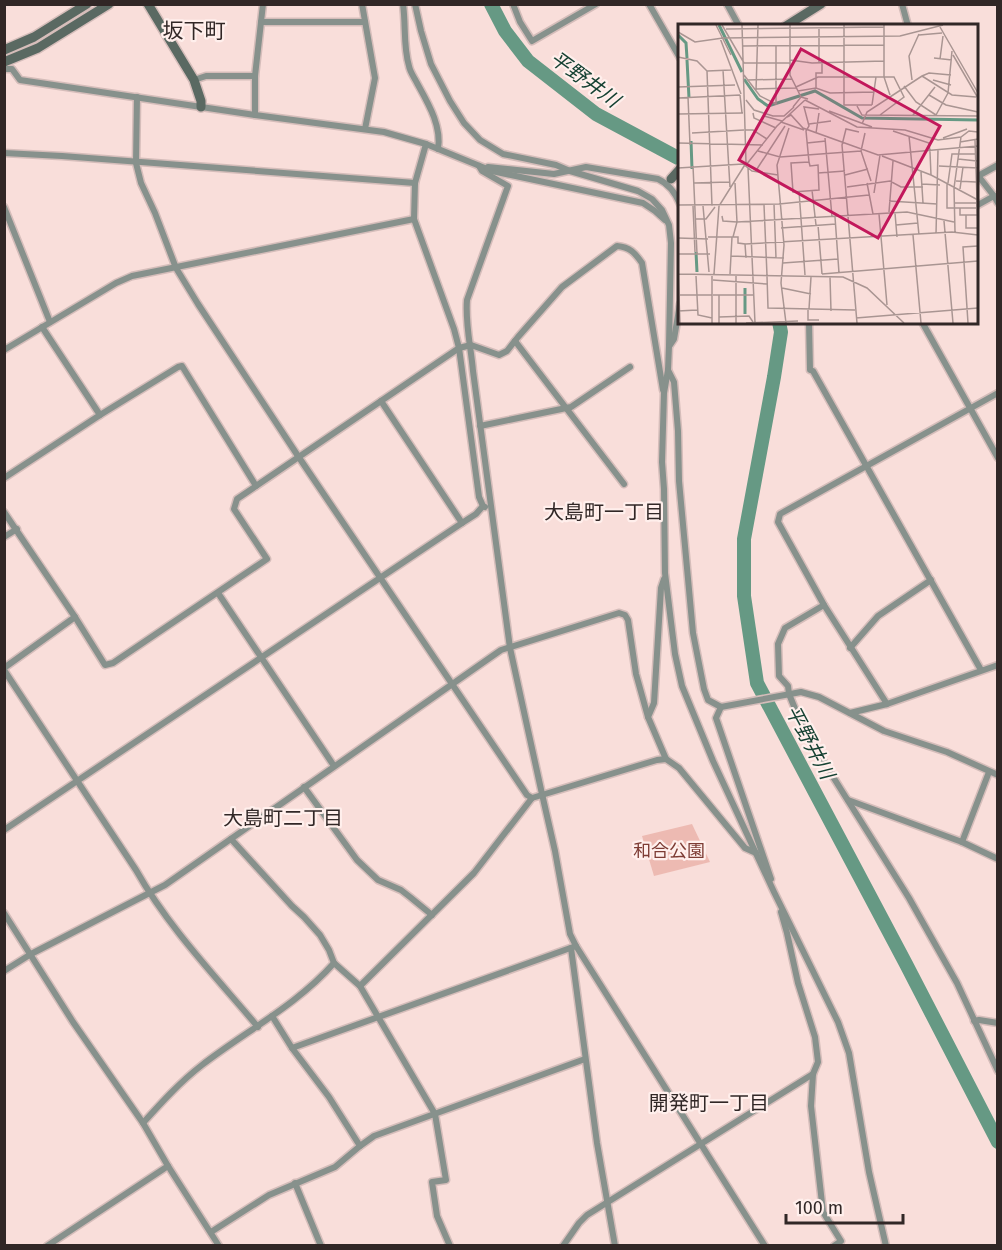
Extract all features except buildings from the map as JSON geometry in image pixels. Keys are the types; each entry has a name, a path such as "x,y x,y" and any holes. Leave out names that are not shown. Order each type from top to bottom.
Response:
{"main road":[{"path":"4,50 34,37 87,4"},
{"path":"4,62 38,48 109,4"},
{"path":"148,4 194,80 201,107"},
{"path":"789,24 821,4"},
{"path":"670,181 678,171"}],"street":[{"path":"255,115 255,76 263,4"},
{"path":"362,4 375,78 365,129"},
{"path":"403,4 409,68 429,105 440,140 438,149"},
{"path":"415,4 431,64 464,123 480,140 503,154 556,165 638,191 652,199 662,210 669,225 671,243 669,346 664,393 662,462 665,573 673,644 682,686 713,761 838,1022 849,1053 869,1173 886,1245"},
{"path":"513,4 520,22 532,41 596,4"},
{"path":"649,4 678,55"},
{"path":"727,4 738,24"},
{"path":"902,4 907,24"},
{"path":"261,22 365,22"},
{"path":"4,69 12,69 20,80 384,132 426,144 492,171 643,203 669,225"},
{"path":"194,80 206,76 255,76"},
{"path":"137,97 136,163 141,183 176,268 298,456 527,795 532,798"},
{"path":"426,144 414,183 414,219 454,329 459,348 479,497 483,506 491,510"},
{"path":"4,153 414,183"},
{"path":"978,175 998,165"},
{"path":"479,166 554,174 586,167 670,181 678,199"},
{"path":"479,166 482,171 508,186 467,300 466,317 471,345 472,371 510,648 555,851 573,947 585,1059 615,1245"},
{"path":"978,176 996,200 978,205"},
{"path":"4,207 50,322"},
{"path":"4,350 132,276 414,219"},
{"path":"4,512 105,665 113,663 267,559 234,509 237,499 459,348 471,345 499,355 507,351 562,287 617,246 626,247 637,255 642,263 664,393"},
{"path":"669,346 674,339 678,316"},
{"path":"809,324 810,370 813,371 981,670"},
{"path":"923,324 998,458"},
{"path":"42,327 100,415"},
{"path":"515,341 624,484"},
{"path":"4,478 100,415 182,366 256,486"},
{"path":"480,426 571,407 630,367"},
{"path":"668,370 674,382 679,481 693,633 708,700 721,707 801,692 819,697 884,730 947,752 998,775"},
{"path":"887,704 824,605 778,522 780,514 998,393"},
{"path":"381,400 462,523"},
{"path":"4,830 476,514 483,506"},
{"path":"4,537 17,530"},
{"path":"648,717 654,703 665,573"},
{"path":"850,648 878,616 932,580"},
{"path":"218,592 334,766"},
{"path":"824,605 784,628 778,645 779,676 788,686 786,694 814,745 909,898 957,983 998,1071"},
{"path":"4,971 31,954 165,885 501,650 619,614 625,615 628,620 636,674 648,717 666,759 679,768 745,848 756,854"},
{"path":"75,617 4,669 149,893 258,1027"},
{"path":"849,713 887,704 997,665"},
{"path":"721,707 716,718 769,869 798,983 815,1037 818,1062 813,1074 812,1118 823,1212 842,1241 834,1245"},
{"path":"360,986 474,873 532,798 666,759"},
{"path":"962,842 989,772"},
{"path":"304,787 357,860 378,880 401,890 432,915"},
{"path":"847,800 962,842 998,859"},
{"path":"231,839 320,935 330,950 334,963 360,986 435,1114 447,1180 432,1182 437,1216 450,1245"},
{"path":"4,913 73,1022 143,1123 219,1245"},
{"path":"292,1048 573,947"},
{"path":"573,947 765,1245"},
{"path":"143,1123 201,1065 258,1027 321,978 334,963"},
{"path":"272,1016 360,1146"},
{"path":"974,1021 998,1023"},
{"path":"211,1232 269,1195 335,1167 374,1136 585,1059"},
{"path":"564,1245 587,1215 813,1074"},
{"path":"47,1245 168,1166"},
{"path":"295,1183 321,1245"}],"green space":[{"name":"和合公園","path":"692,824 710,862 654,876 642,836"}],"waterway":[{"name":"平野井川","path":"491,4 505,31 528,61 596,114 678,158"},
{"name":"平野井川","path":"779,324 781,332 774,377 744,539 744,596 757,683 998,1142"}],"district":[{"name":"坂下町","path":"194,31"},
{"name":"大島町一丁目","path":"604,512"},
{"name":"大島町二丁目","path":"283,818"},
{"name":"開発町一丁目","path":"709,1103"}]}
